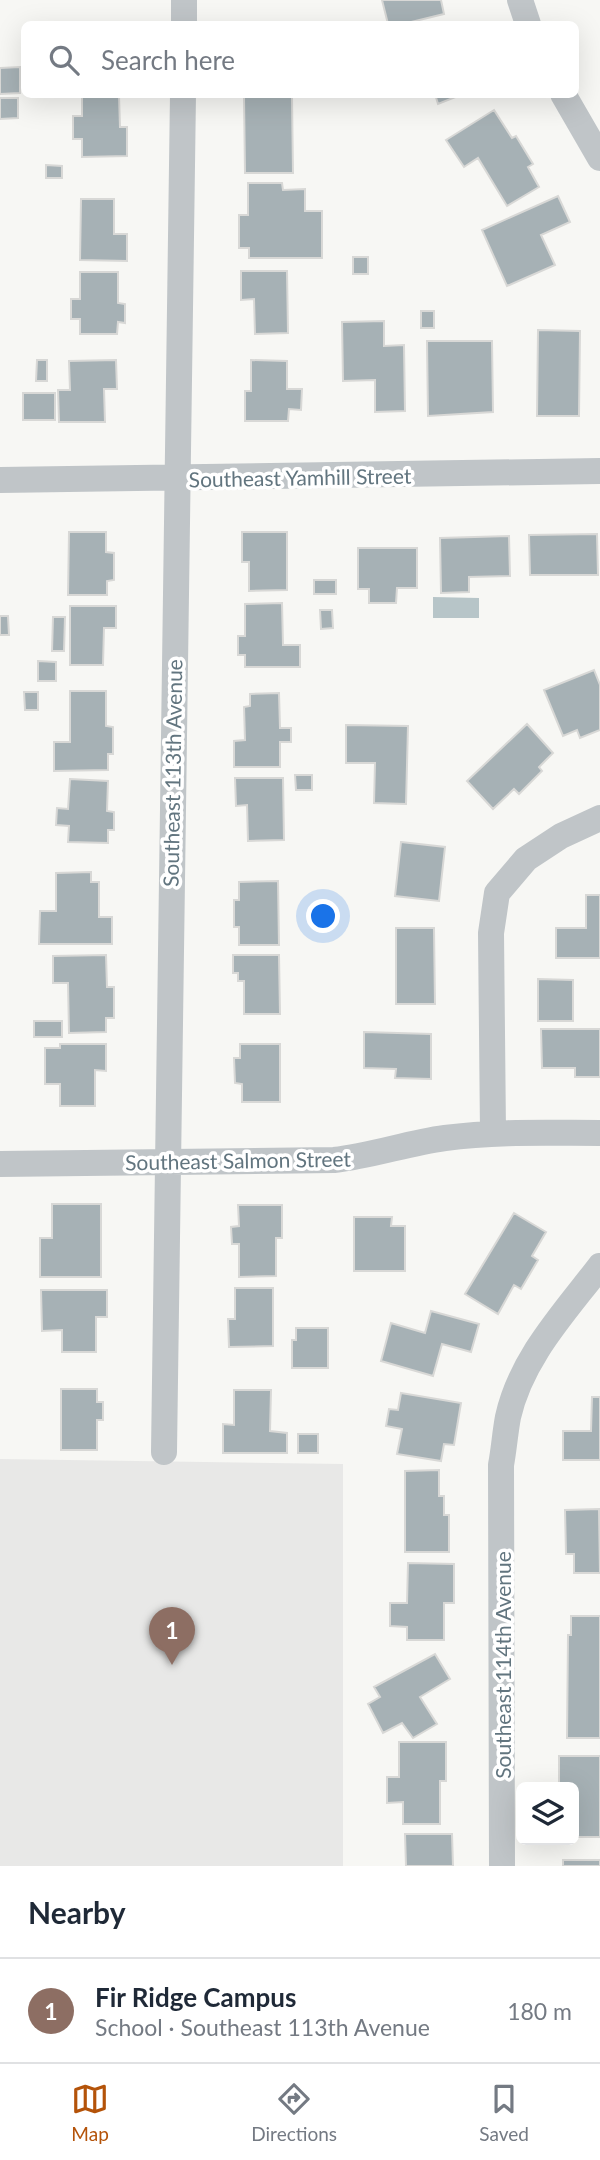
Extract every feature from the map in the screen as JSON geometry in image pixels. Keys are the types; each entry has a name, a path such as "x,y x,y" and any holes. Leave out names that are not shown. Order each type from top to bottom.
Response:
{"street":[{"path":"184,0 184,21"},
{"path":"520,0 527,21"},
{"name":"Southeast 113th Avenue","path":"164,1452 183,98"},
{"path":"565,98 600,158"},
{"name":"Southeast Yamhill Street","path":"0,480 600,471"},
{"path":"493,1132 491,933 497,893 526,859 561,836 600,818"},
{"name":"Southeast Salmon Street","path":"0,1164 334,1160 373,1156 441,1138 493,1132 600,1133"},
{"name":"Southeast 114th Avenue","path":"502,1866 501,1465 509,1415 525,1373 547,1334 600,1266"}],"shaded area":[{"path":"433,597 479,598 479,618 433,618"},
{"path":"0,1459 343,1464 343,1866 0,1866"}],"building":[{"path":"382,0 441,0 444,14 415,21 387,21"},
{"path":"20,67 20,93 0,94 0,68"},
{"path":"0,98 18,98 18,118 0,119"},
{"path":"82,98 119,98 120,127 127,127 127,156 82,157 82,139 73,139 73,116 82,116"},
{"path":"244,98 292,98 293,173 245,173"},
{"path":"436,98 453,98 438,104"},
{"path":"494,110 512,138 516,136 533,164 528,167 539,187 507,206 478,158 464,167 446,140"},
{"path":"46,165 62,166 62,178 46,178"},
{"path":"248,183 282,183 283,190 305,189 305,211 322,211 322,258 249,258 249,248 239,248 239,215 248,215"},
{"path":"558,196 570,222 541,235 555,265 507,286 482,230"},
{"path":"81,199 114,199 114,234 127,234 127,261 80,260"},
{"path":"353,257 368,257 368,274 353,274"},
{"path":"241,271 287,271 288,333 255,334 254,299 241,300"},
{"path":"80,272 118,272 118,303 125,304 125,323 118,322 117,334 80,334 80,319 71,319 71,299 80,299"},
{"path":"421,311 434,311 434,328 421,328"},
{"path":"384,321 384,346 404,345 405,411 375,412 375,380 343,381 342,322"},
{"path":"538,330 580,331 579,416 537,416"},
{"path":"427,341 492,341 493,412 428,416"},
{"path":"37,360 47,360 47,381 36,381"},
{"path":"116,360 117,389 104,389 105,422 59,422 58,390 70,390 69,361"},
{"path":"251,360 287,361 287,389 302,389 301,410 289,409 288,421 245,421 245,391 251,391"},
{"path":"23,393 55,393 55,420 23,420"},
{"path":"69,532 106,532 106,552 114,553 114,580 107,581 107,595 68,595"},
{"path":"242,532 287,532 287,590 249,591 249,562 242,562"},
{"path":"597,534 598,575 530,575 529,535"},
{"path":"509,536 510,576 469,577 469,592 441,593 440,538"},
{"path":"358,548 417,548 417,588 397,588 396,603 369,603 369,589 358,589"},
{"path":"314,580 336,580 336,594 314,594"},
{"path":"282,603 283,645 300,645 300,667 245,667 245,655 238,655 238,636 245,636 245,604"},
{"path":"70,606 116,606 116,628 104,628 103,665 70,665"},
{"path":"320,610 332,610 333,628 321,629"},
{"path":"0,616 8,616 9,635 0,635"},
{"path":"53,617 65,617 64,651 52,651"},
{"path":"38,661 56,662 56,681 38,681"},
{"path":"594,670 600,685 600,730 580,738 577,730 563,736 544,690"},
{"path":"70,691 106,691 106,726 113,727 113,754 108,754 108,770 54,771 54,742 70,742"},
{"path":"24,692 38,692 38,710 25,710"},
{"path":"279,693 280,728 291,728 291,742 280,742 280,767 234,767 234,741 245,740 244,707 250,706 250,694"},
{"path":"527,724 553,753 539,767 542,771 519,794 514,789 493,809 467,781"},
{"path":"346,725 408,726 406,804 374,803 375,763 346,763"},
{"path":"295,775 312,775 312,790 296,790"},
{"path":"235,778 283,778 284,840 248,841 247,805 236,806"},
{"path":"70,779 108,781 107,811 114,812 114,830 108,830 108,843 68,842 69,826 56,825 57,808 68,809"},
{"path":"401,842 445,847 439,901 395,896"},
{"path":"91,872 91,882 99,882 99,917 112,917 112,944 39,944 40,911 56,911 56,873"},
{"path":"278,881 279,945 239,945 239,927 234,927 234,900 239,900 239,882"},
{"path":"586,895 600,895 600,958 556,958 556,928 586,928"},
{"path":"396,928 434,928 435,1004 396,1004"},
{"path":"106,955 107,987 114,987 114,1018 106,1018 106,1032 69,1033 68,983 53,983 53,956"},
{"path":"233,955 279,955 280,1014 244,1014 244,981 238,981 238,973 233,973"},
{"path":"538,979 573,980 573,1021 538,1021"},
{"path":"34,1021 62,1021 62,1037 34,1037"},
{"path":"541,1029 600,1029 600,1077 575,1077 575,1068 542,1068"},
{"path":"364,1032 431,1034 431,1079 395,1078 396,1069 364,1068"},
{"path":"60,1044 106,1044 106,1071 95,1070 95,1106 60,1106 60,1084 45,1084 45,1048 60,1048"},
{"path":"240,1044 280,1044 280,1102 242,1102 242,1084 235,1083 234,1058 240,1058"},
{"path":"52,1204 101,1204 101,1277 40,1277 40,1238 52,1238"},
{"path":"238,1205 282,1205 282,1238 276,1238 276,1276 239,1277 239,1244 232,1244 231,1227 239,1226"},
{"path":"514,1213 546,1232 532,1256 538,1260 521,1289 514,1285 498,1314 465,1294"},
{"path":"354,1217 392,1217 391,1226 405,1226 405,1271 354,1271"},
{"path":"235,1288 273,1288 273,1346 229,1347 228,1319 235,1319"},
{"path":"41,1290 107,1290 107,1317 96,1317 96,1352 62,1352 62,1330 42,1331"},
{"path":"431,1311 479,1324 471,1352 442,1344 433,1376 381,1361 391,1323 425,1333"},
{"path":"296,1328 328,1328 328,1368 292,1368 292,1340 296,1340"},
{"path":"61,1389 97,1389 97,1402 103,1402 103,1420 97,1420 97,1450 61,1450"},
{"path":"234,1390 271,1390 270,1431 287,1433 287,1453 223,1453 223,1424 234,1425"},
{"path":"401,1393 461,1403 454,1445 444,1444 441,1461 397,1454 402,1429 386,1426 389,1409 398,1410"},
{"path":"592,1397 600,1397 600,1460 563,1460 563,1431 591,1431"},
{"path":"298,1434 318,1434 318,1453 298,1453"},
{"path":"439,1470 439,1496 444,1496 444,1515 449,1515 449,1552 405,1552 405,1471"},
{"path":"599,1509 600,1573 574,1573 574,1554 566,1554 565,1510"},
{"path":"408,1563 454,1564 454,1603 444,1603 444,1640 407,1640 407,1627 390,1626 390,1603 407,1603"},
{"path":"571,1616 600,1616 600,1738 567,1738 568,1635 571,1635"},
{"path":"435,1654 450,1679 420,1697 437,1724 413,1738 402,1723 383,1733 368,1704 380,1697 374,1687"},
{"path":"399,1742 446,1742 446,1781 440,1781 440,1824 403,1824 403,1802 387,1803 387,1777 399,1777"},
{"path":"559,1756 600,1756 600,1837 579,1837 579,1782 559,1782"},
{"path":"405,1834 452,1834 453,1866 406,1866"},
{"path":"563,1860 600,1860 600,1866 563,1866"}],"place":[{"name":"Fir Ridge Campus","path":"172,1665"}]}
